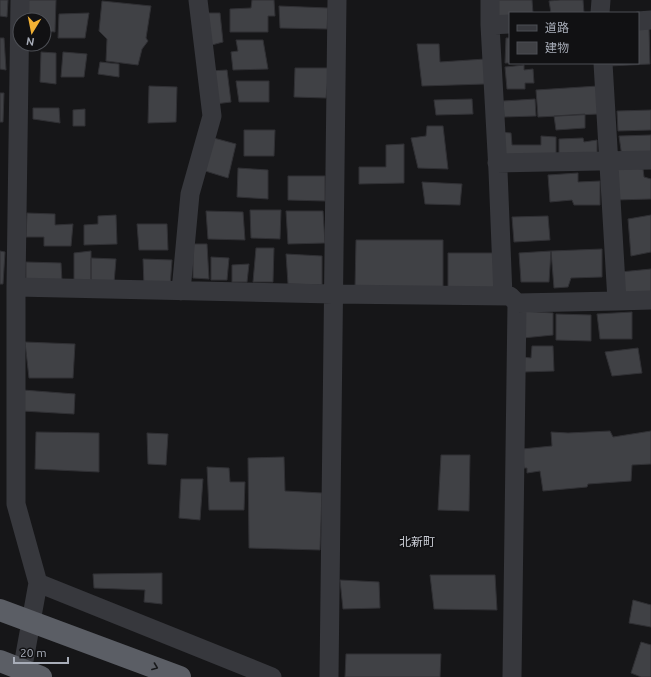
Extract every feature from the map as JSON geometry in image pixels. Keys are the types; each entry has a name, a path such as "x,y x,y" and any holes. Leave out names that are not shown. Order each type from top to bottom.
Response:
{"highway":[{"path":"0,610 180,677"},
{"path":"0,661 40,677"}],"street":[{"path":"20,0 16,287 16,504 38,583 21,677"},
{"path":"181,291 190,194 212,116 198,0"},
{"path":"329,677 337,0"},
{"path":"490,0 497,163 510,299 512,677"},
{"path":"600,0 600,12"},
{"path":"639,21 651,20"},
{"path":"490,25 509,24"},
{"path":"603,64 618,301"},
{"path":"497,163 651,160"},
{"path":"16,287 510,299 618,301 651,300"},
{"path":"38,583 272,677"}],"building":[{"path":"0,0 8,0 7,17 0,16"},
{"path":"27,0 56,0 55,32 52,32 52,12 28,12"},
{"path":"252,0 274,0 275,16 268,16 268,32 230,32 230,9 251,8"},
{"path":"495,0 532,0 533,12 509,12 509,18 497,19"},
{"path":"583,0 584,12 551,12 549,1"},
{"path":"102,1 151,6 146,38 148,41 142,49 138,65 106,61 107,39 99,31"},
{"path":"279,6 328,8 327,29 280,28"},
{"path":"89,13 85,38 58,38 59,14"},
{"path":"204,13 220,13 223,42 208,46"},
{"path":"639,28 649,28 650,64 609,66 609,64 639,64"},
{"path":"0,38 4,38 6,70 0,69"},
{"path":"506,38 509,38 509,63 505,63"},
{"path":"236,40 263,40 268,69 233,70 231,52 238,51"},
{"path":"417,44 439,44 440,62 485,59 485,84 422,86"},
{"path":"41,52 56,53 56,84 40,82"},
{"path":"63,52 87,54 84,77 61,77"},
{"path":"100,62 119,64 119,77 98,74"},
{"path":"524,65 524,70 533,69 534,83 525,83 525,89 507,89 505,67"},
{"path":"295,68 329,68 326,98 294,97"},
{"path":"227,70 231,102 215,104 210,71"},
{"path":"236,81 269,81 269,102 239,102"},
{"path":"149,86 177,87 176,122 148,123"},
{"path":"598,86 598,114 538,117 536,90"},
{"path":"0,93 4,93 3,122 0,122"},
{"path":"472,99 473,114 436,115 434,100"},
{"path":"535,99 536,116 504,117 503,101"},
{"path":"33,108 59,108 60,123 33,119"},
{"path":"85,109 85,126 73,126 73,110"},
{"path":"651,110 651,130 618,131 617,111"},
{"path":"585,114 585,128 556,130 554,116"},
{"path":"427,126 443,126 448,169 418,168 411,138 426,136"},
{"path":"244,130 275,130 274,156 244,156"},
{"path":"500,132 511,133 512,145 541,145 541,136 556,137 556,159 504,159"},
{"path":"651,135 651,157 622,157 619,136"},
{"path":"210,137 236,144 228,178 202,170"},
{"path":"583,138 584,142 597,140 597,158 559,158 559,139"},
{"path":"404,144 404,183 359,184 359,167 386,167 386,145"},
{"path":"613,166 643,169 644,177 651,179 651,199 616,200"},
{"path":"238,168 268,170 268,199 237,197"},
{"path":"578,173 578,182 600,181 600,205 574,205 572,200 550,202 548,175"},
{"path":"288,176 325,176 325,201 288,200"},
{"path":"422,182 462,184 460,205 425,204"},
{"path":"250,210 281,210 280,239 251,238"},
{"path":"206,211 243,212 245,240 208,239"},
{"path":"286,211 323,211 325,243 288,244"},
{"path":"27,213 55,214 55,225 73,224 71,246 44,246 44,237 26,237"},
{"path":"116,215 117,244 84,245 84,225 98,224 98,216"},
{"path":"651,215 651,252 631,256 628,219"},
{"path":"548,216 550,240 514,242 512,217"},
{"path":"137,224 167,224 168,250 139,250"},
{"path":"356,240 443,240 443,289 355,288"},
{"path":"193,244 207,244 209,279 193,278"},
{"path":"256,248 274,248 273,282 253,282"},
{"path":"602,249 602,277 571,278 568,287 554,288 551,251"},
{"path":"0,251 5,252 3,284 0,284"},
{"path":"91,251 91,282 74,282 74,253"},
{"path":"551,251 549,282 521,282 519,253"},
{"path":"448,253 495,253 494,288 448,287"},
{"path":"286,254 322,256 322,285 288,284"},
{"path":"211,257 229,258 227,280 211,280"},
{"path":"91,258 116,259 114,283 91,282"},
{"path":"143,259 172,260 170,287 144,286"},
{"path":"26,262 61,263 62,282 26,282"},
{"path":"249,264 247,282 232,282 232,265"},
{"path":"651,269 651,294 622,295 620,272"},
{"path":"521,311 553,313 553,335 523,338"},
{"path":"632,312 632,339 600,339 597,314"},
{"path":"556,314 591,315 591,341 556,340"},
{"path":"25,342 75,344 73,378 29,378"},
{"path":"532,346 553,346 554,371 523,372 522,357 531,358"},
{"path":"638,348 642,373 612,376 605,352"},
{"path":"23,390 75,394 74,414 22,411"},
{"path":"610,431 613,437 651,431 651,464 632,465 631,481 588,484 587,487 543,491 540,471 527,473 527,468 524,468 522,449 552,446 551,432 568,433"},
{"path":"36,432 99,433 99,472 35,469"},
{"path":"147,433 168,434 166,465 148,464"},
{"path":"441,455 470,455 469,511 438,510"},
{"path":"284,457 285,491 322,493 320,550 249,548 248,458"},
{"path":"207,467 229,468 230,482 245,482 244,510 209,510"},
{"path":"181,479 203,479 200,520 179,518"},
{"path":"162,573 162,604 144,602 145,590 94,588 93,574"},
{"path":"430,575 495,575 497,610 434,609"},
{"path":"340,580 379,582 380,608 343,609"},
{"path":"633,600 651,605 651,627 629,623"},
{"path":"641,642 651,645 651,677 641,677 631,673"},
{"path":"346,654 441,654 440,677 345,677"}],"district":[{"name":"北新町","path":"417,542"}]}
